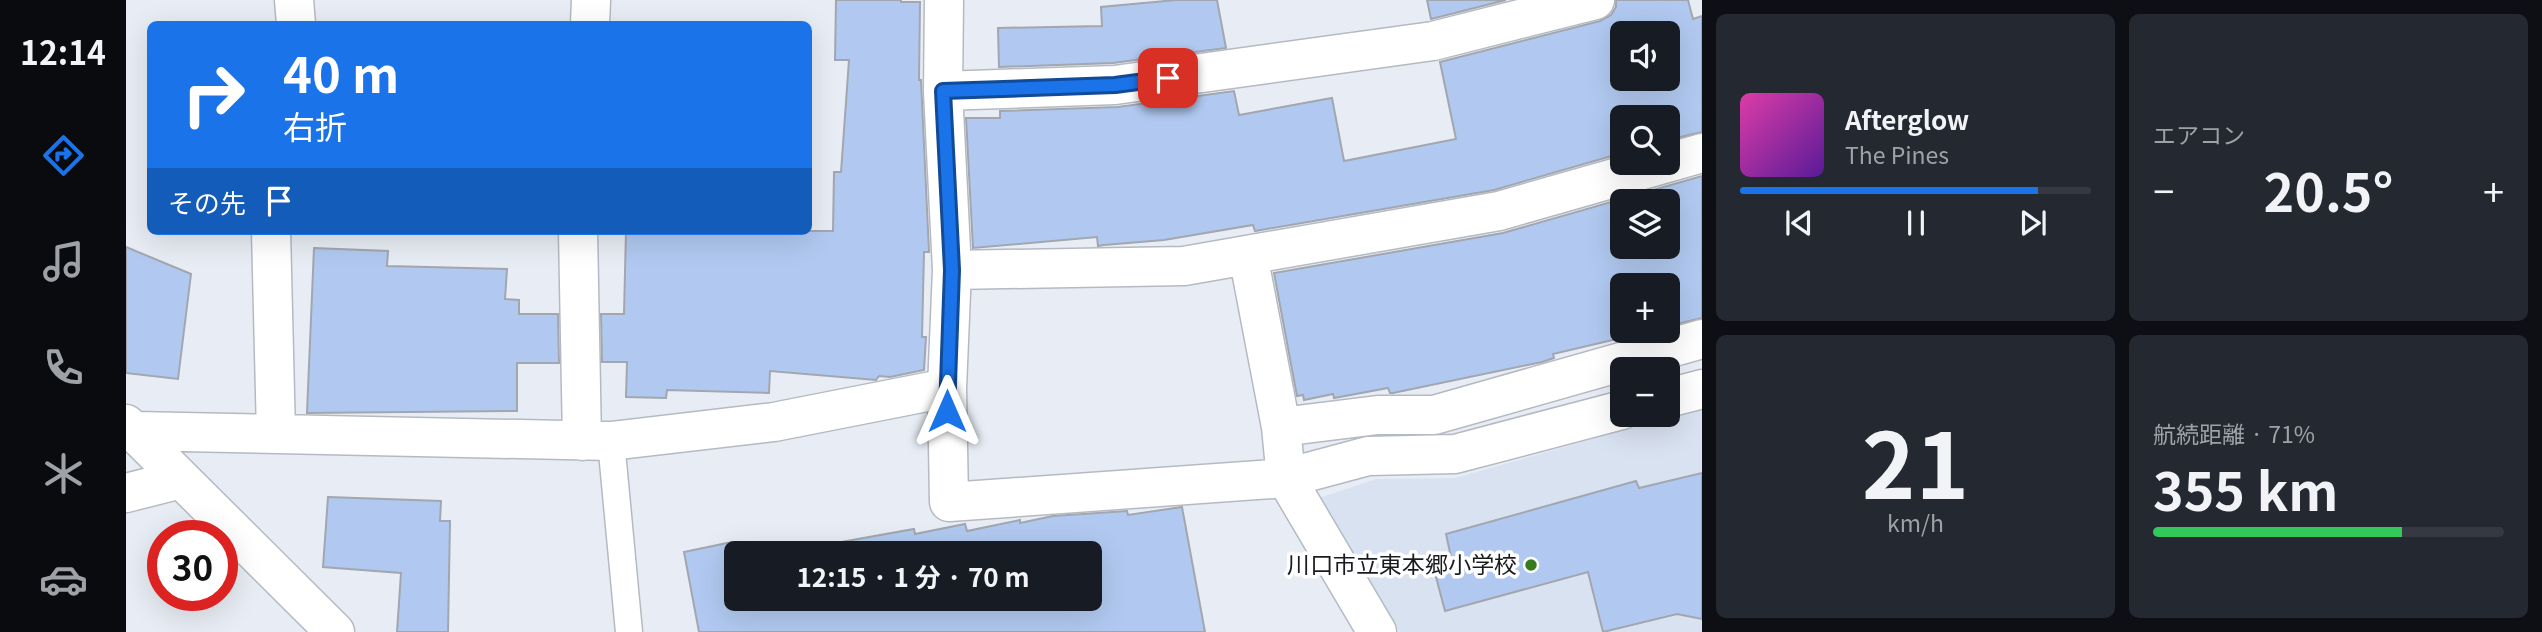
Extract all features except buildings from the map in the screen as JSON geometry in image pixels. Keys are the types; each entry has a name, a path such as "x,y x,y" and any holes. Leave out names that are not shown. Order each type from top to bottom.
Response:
{"street":[{"path":"294,0 296,21"},
{"path":"590,21 591,0"},
{"path":"944,0 943,91 952,270 947,388 949,502 1286,478 1368,456 1455,454 1610,413"},
{"path":"943,91 1115,85 1391,47 1433,41 1595,0"},
{"path":"952,270 1184,266 1499,211 1702,153"},
{"path":"271,235 276,434"},
{"path":"578,235 596,441"},
{"path":"1248,255 1281,427 1286,478 1377,632"},
{"path":"1281,427 1378,415 1434,415 1702,339"},
{"path":"130,428 596,441 774,422 947,388"},
{"path":"1680,395 1702,389"},
{"path":"130,428 335,632"},
{"path":"126,494 181,479"}],"lane":[{"path":"596,441 629,632"}],"shaded area":[{"name":"川口市立東本郷小学校","path":"1702,408 1702,632 1400,632 1319,498 1376,479 1455,478 1635,427 1680,427 1680,414"}],"place":[{"name":"川口市立東本郷小学校","path":"1531,565"}],"route":[{"path":"947,411 952,270 943,91 1115,85 1168,78"}]}
